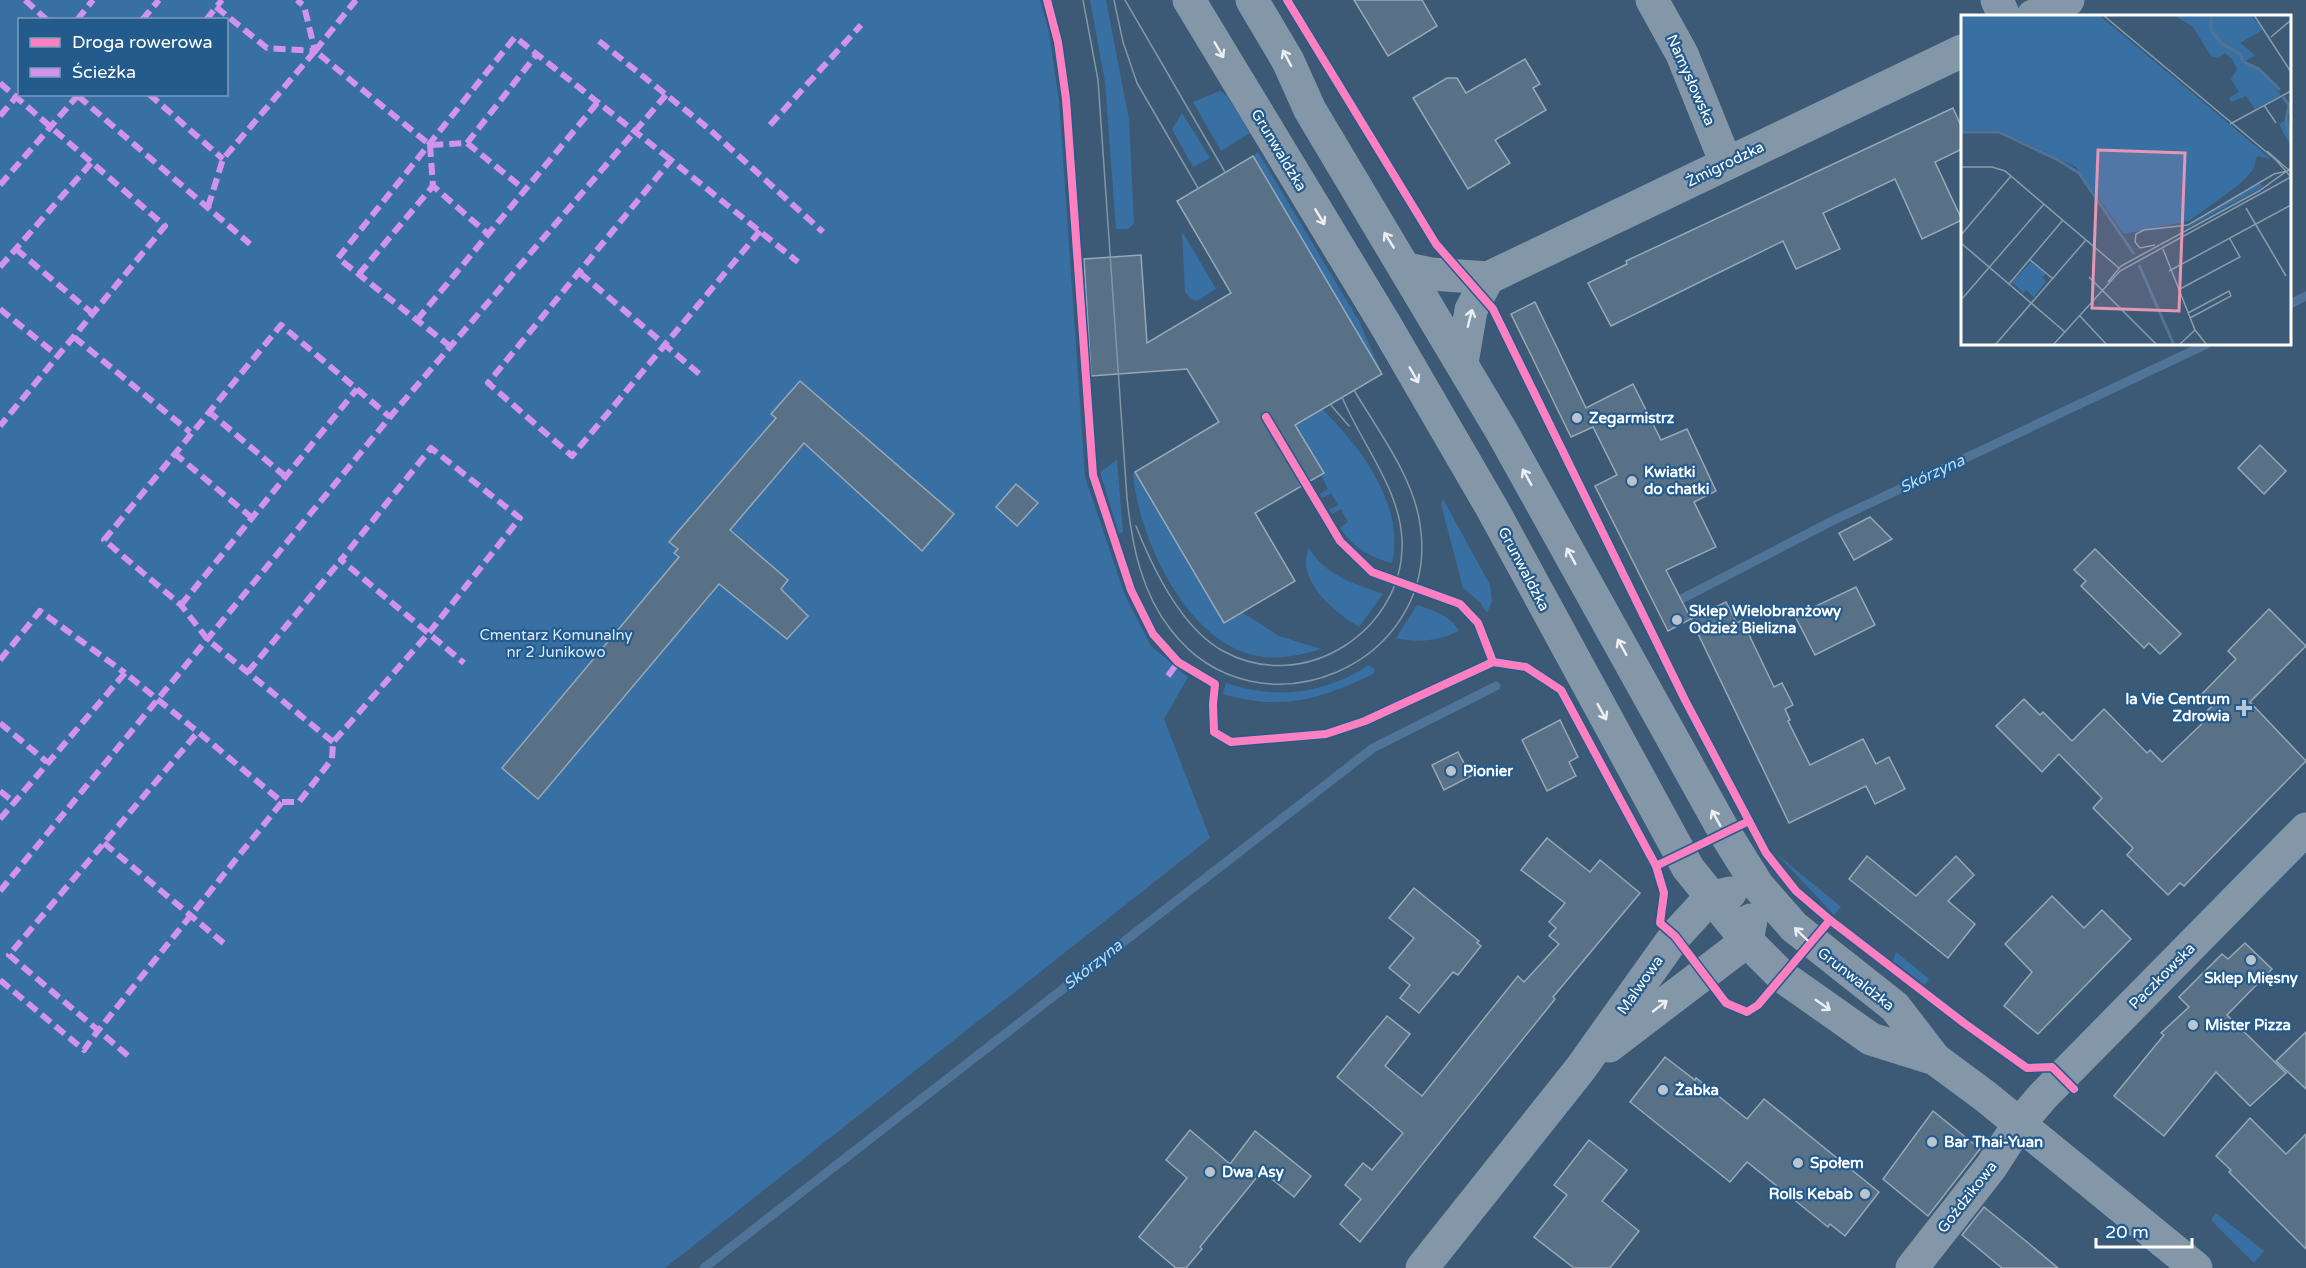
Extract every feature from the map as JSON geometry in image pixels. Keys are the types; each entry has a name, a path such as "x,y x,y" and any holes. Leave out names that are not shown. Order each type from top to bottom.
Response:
{"street":[{"name":"Grunwaldzka","path":"1189,0 1385,324 1493,510 1680,854 1710,898 1747,941 1783,977 1871,1039 1935,1059"},
{"name":"Grunwaldzka","path":"1252,0 1288,61 1310,110 1462,363 1725,833 1758,886 1811,943 1894,1007 1935,1059 2196,1268"},
{"name":"Namysłowska","path":"1652,0 1682,54 1726,163"},
{"path":"1997,0 2004,15"},
{"path":"2035,15 2068,0"},
{"name":"Żmigrodzka","path":"1407,269 1431,274 1488,278 1961,51"},
{"path":"1462,363 1471,310 1488,278"},
{"name":"Paczkowska","path":"2019,1124 2043,1096 2306,829"},
{"path":"1710,898 1758,886 1747,941"},
{"name":"Malwowa","path":"1422,1268 1581,1068 1675,936 1710,898"},
{"name":"Malwowa","path":"1581,1068 1747,941"},
{"name":"Goździkowa","path":"1912,1268 2001,1155 2019,1124"}],"green space":[{"name":"Cmentarz Komunalny nr 2 Junikowo","path":"0,0 1040,0 1049,33 1059,102 1085,477 1124,593 1136,617 1151,646 1188,677 1164,719 1210,838 665,1268 0,1268"},
{"path":"1090,0 1106,0 1129,120 1134,223 1129,229 1116,229 1105,82"},
{"path":"1220,91 1227,96 1250,133 1221,151 1193,102"},
{"path":"1182,113 1210,158 1193,167 1172,129"},
{"path":"1258,152 1359,321 1382,374 1253,156"},
{"path":"1182,231 1216,289 1197,301 1191,299 1185,292"},
{"path":"1322,409 1365,459 1386,499 1392,520 1394,541 1392,563 1369,555 1356,546 1340,528 1348,522 1341,509 1332,514 1329,510 1338,505 1331,493 1322,498 1320,494 1328,489 1321,475 1324,473 1295,425"},
{"path":"1117,460 1123,532 1119,534 1100,472"},
{"path":"1135,472 1209,597 1240,611 1279,636 1321,649 1282,657 1258,656 1232,647 1209,631 1189,610 1171,584 1156,556 1137,499 1133,473"},
{"path":"1443,499 1490,585 1492,601 1487,613 1480,602 1463,588 1441,504"},
{"path":"1308,547 1331,572 1350,582 1383,594 1359,627 1326,602 1313,585 1306,566"},
{"path":"1417,605 1446,617 1459,631 1428,640 1396,638"},
{"path":"1369,665 1375,669 1373,674 1335,690 1300,700 1264,702 1223,694 1226,683 1263,691 1282,692 1318,688 1352,675"},
{"path":"1778,855 1841,907 1834,915"},
{"path":"1896,952 1929,979 1925,985 1893,961"},
{"path":"2216,1213 2264,1251 2254,1263 2211,1220"}],"building":[{"path":"1354,0 1422,0 1437,26 1388,56"},
{"path":"1525,59 1540,84 1533,88 1546,110 1495,140 1510,163 1468,189 1413,98 1447,78 1457,78 1466,93"},
{"path":"1953,108 1961,126 1961,149 1935,162 1961,220 1922,239 1895,179 1823,213 1840,249 1796,269 1783,241 1611,326 1588,283 1627,264 1626,261"},
{"path":"1253,156 1382,374 1295,425 1324,473 1255,513 1295,581 1224,623 1135,472 1219,422 1187,369 1091,376 1084,259 1141,255 1147,343 1231,293 1177,201"},
{"path":"1535,302 1586,408 1633,384 1661,440 1687,429 1716,491 1694,502 1716,547 1666,570 1691,619 1668,631 1595,486 1617,475 1593,427 1571,437 1511,314"},
{"path":"800,381 954,514 922,551 804,443 730,530 788,580 781,589 808,616 787,639 719,584 538,799 502,768 679,557 674,553 678,549 669,542 776,418 771,414"},
{"path":"2260,445 2286,471 2264,494 2238,468"},
{"path":"1016,484 1038,503 1017,526 996,507"},
{"path":"1870,517 1892,539 1854,560 1839,533"},
{"path":"2095,549 2181,634 2160,654 2149,643 2144,648 2081,586 2086,581 2074,570"},
{"path":"1856,587 1875,625 1815,655 1795,616"},
{"path":"1726,602 1737,623 1742,620 1774,687 1782,683 1793,705 1785,709 1790,720 1788,721 1810,765 1863,739 1876,764 1889,757 1905,789 1875,804 1866,786 1789,823 1691,619"},
{"path":"2269,609 2306,646 2250,702 2306,761 2184,886 2180,883 2168,895 2127,855 2133,848 2093,808 2102,798 2059,754 2042,772 1996,726 2024,699 2040,715 2043,712 2072,741 2104,709 2147,753 2150,750 2162,762 2211,715 2207,711 2212,706 2201,695 2236,659 2228,651"},
{"path":"1560,720 1578,757 1569,762 1576,776 1547,791 1522,740"},
{"name":"Pionier","path":"1458,752 1471,776 1444,790 1432,765"},
{"path":"1547,838 1590,872 1600,860 1640,893 1553,997 1555,999 1360,1242 1340,1224 1361,1199 1345,1185 1363,1163 1372,1170 1403,1133 1337,1077 1387,1016 1410,1034 1385,1066 1422,1096 1518,976 1524,982 1559,944 1549,936 1556,928 1549,922 1565,903 1521,870"},
{"path":"1867,856 1916,896 1956,856 1974,875 1948,901 1975,924 1948,958 1849,879"},
{"path":"1414,888 1479,941 1477,943 1481,946 1458,975 1453,972 1419,1013 1400,998 1410,985 1389,968 1414,938 1389,918"},
{"path":"2052,896 2084,928 2102,910 2131,939 2038,1034 2004,1006 2032,972 2005,944"},
{"path":"2245,943 2272,969 2227,1015 2286,1073 2250,1106 2216,1072 2164,1136 2114,1096 2164,1035 2161,1033 2189,1007 2179,997 2222,954 2228,959"},
{"path":"2306,1032 2306,1089 2276,1061"},
{"path":"1665,1057 1695,1080 1696,1078 1747,1119 1764,1099 1879,1192 1845,1236 1830,1224 1828,1227 1747,1162 1730,1182 1630,1102"},
{"path":"1933,1111 1980,1149 1928,1216 1883,1179"},
{"path":"2250,1118 2286,1154 2306,1134 2306,1249 2216,1156"},
{"path":"1190,1130 1230,1164 1255,1131 1311,1176 1294,1197 1262,1171 1200,1247 1202,1249 1186,1268 1176,1268 1139,1237 1187,1178 1166,1160"},
{"path":"1589,1140 1627,1170 1602,1201 1639,1231 1610,1268 1574,1268 1534,1237 1567,1195 1554,1185"},
{"path":"1984,1207 2058,1268 2002,1268 1962,1235"}],"waterway":[{"name":"Skórzyna","path":"2291,304 2306,296"},
{"name":"Skórzyna","path":"1670,605 1832,521 2205,345"},
{"name":"Skórzyna","path":"704,1268 1373,748 1496,686"}],"tram line":[{"path":"1083,0 1098,80 1127,498 1135,550 1145,584 1161,615 1171,630 1208,664 1250,681 1294,683 1336,672 1374,649 1403,616 1419,574 1420,524 1416,506 1402,471 1354,390"},
{"path":"1114,0 1123,42 1137,83 1198,188"},
{"path":"1125,0 1225,172"},
{"path":"1136,526 1160,578 1181,613 1208,641 1223,651 1254,663 1286,665 1316,659 1344,646 1368,626 1387,601 1399,572 1402,539 1394,501 1387,483 1342,397"},
{"path":"1330,404 1349,426"}],"marked path":[{"path":"25,0 45,18"},
{"path":"79,18 93,0"},
{"path":"144,18 159,0"},
{"path":"208,18 222,0"},
{"path":"216,7 267,48 315,51 304,6 297,0"},
{"path":"315,51 356,0"},
{"path":"770,125 861,25"},
{"path":"451,347 338,258 515,37 671,160"},
{"path":"599,41 709,129 823,232"},
{"path":"208,207 223,159 315,51 430,145 467,143 525,190"},
{"path":"467,143 537,54"},
{"path":"0,83 165,226 0,426"},
{"path":"0,891 390,417 666,95"},
{"path":"0,185 77,96"},
{"path":"78,96 250,244"},
{"path":"151,96 223,159"},
{"path":"0,116 16,97"},
{"path":"417,320 598,102"},
{"path":"430,145 433,186 488,234"},
{"path":"760,231 572,456 488,383 671,160 798,262"},
{"path":"0,267 92,162"},
{"path":"359,274 433,186"},
{"path":"16,249 93,314"},
{"path":"580,273 703,377"},
{"path":"0,309 58,356"},
{"path":"333,742 208,640 181,605 104,540 281,325 390,417"},
{"path":"74,337 190,432"},
{"path":"181,605 357,389"},
{"path":"208,411 286,477"},
{"path":"282,802 299,802 332,759 333,742 428,634 520,518 431,448 341,560 464,663"},
{"path":"174,453 251,517"},
{"path":"248,672 341,560"},
{"path":"0,660 40,611 125,673"},
{"path":"1168,676 1178,662"},
{"path":"0,819 125,673 198,732"},
{"path":"0,723 47,762"},
{"path":"0,980 84,1050 97,1032 282,802 198,732 9,955 132,1059"},
{"path":"0,791 14,802"},
{"path":"104,843 227,946"}],"cycle path":[{"path":"1047,0 1058,42 1066,99 1093,475 1131,590 1153,634 1178,662 1215,684 1214,732 1231,742 1326,734 1365,721 1493,662 1526,667 1561,690 1656,866 1664,893 1660,923 1675,936 1726,1003 1747,1012 1758,1005 1830,920"},
{"path":"1287,0 1436,244 1493,309 1685,700 1766,853 1796,891 1964,1023 2027,1068 2052,1067 2074,1089"},
{"path":"1266,417 1340,541 1372,572 1460,604 1478,623 1493,662"},
{"path":"1656,866 1749,821"}],"place":[{"name":"Zegarmistrz","path":"1577,418"},
{"name":"Kwiatki do chatki","path":"1632,481"},
{"name":"Sklep Wielobranżowy Odzież Bielizna","path":"1677,620"},
{"name":"la Vie Centrum Zdrowia","path":"2244,708"},
{"name":"Pionier","path":"1451,771"},
{"name":"Sklep Mięsny","path":"2251,960"},
{"name":"Mister Pizza","path":"2193,1025"},
{"name":"Żabka","path":"1663,1090"},
{"name":"Bar Thai-Yuan","path":"1932,1142"},
{"name":"Społem","path":"1798,1163"},
{"name":"Dwa Asy","path":"1210,1172"},
{"name":"Rolls Kebab","path":"1865,1194"}]}
